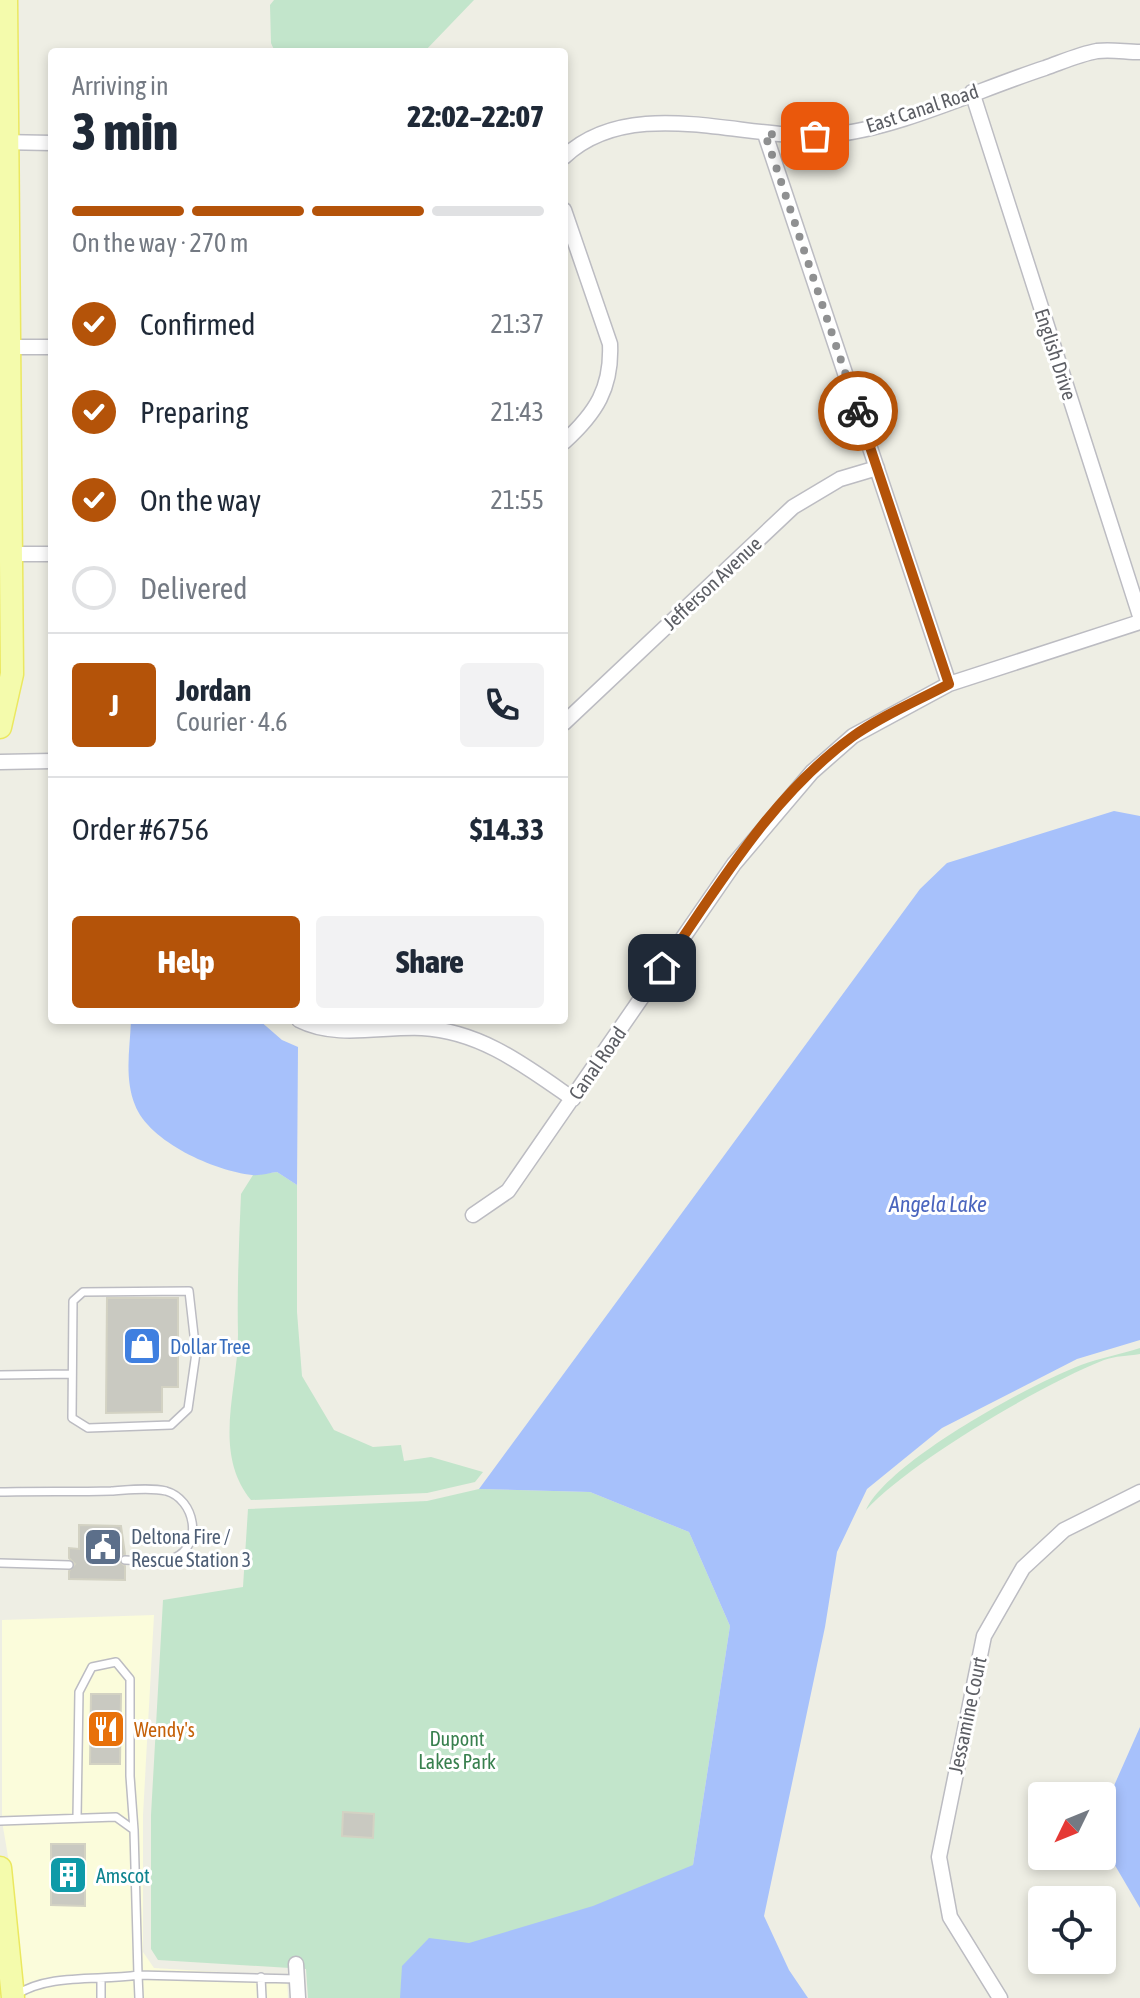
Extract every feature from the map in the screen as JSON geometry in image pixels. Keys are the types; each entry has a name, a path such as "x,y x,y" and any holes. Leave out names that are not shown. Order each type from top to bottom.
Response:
{"main road":[{"path":"0,727 12,674 9,554 4,511 9,347 6,0"},
{"path":"0,1868 13,1998"}],"street":[{"name":"East Canal Road","path":"568,155 608,132 643,124 682,123 795,138 835,134 901,118 1098,51 1140,52"},
{"name":"English Drive","path":"972,92 1140,619"},
{"path":"765,134 949,684"},
{"path":"5,142 48,143"},
{"path":"568,222 610,344 611,367 605,394 588,421 568,438"},
{"path":"9,347 48,347"},
{"name":"Jefferson Avenue","path":"568,719 793,507 840,479 877,468"},
{"path":"9,554 48,554"},
{"name":"Canal Road","path":"473,1215 508,1191 734,864 812,772 853,736 949,684 1140,619"},
{"path":"0,762 48,761"},
{"path":"317,1024 343,1030 425,1028 471,1038 504,1052 573,1099"},
{"name":"Jessamine Court","path":"1000,1998 950,1917 939,1857 984,1636 1023,1568 1064,1530 1140,1492"},
{"path":"296,1972 298,1998"}],"lane":[{"path":"189,1291 194,1367 188,1409 171,1425 88,1428 72,1418 70,1374 73,1301 83,1292 189,1291"},
{"path":"0,1375 70,1374"},
{"path":"0,1492 148,1490 165,1491 176,1496 187,1508 193,1525 192,1539 185,1550 164,1560 125,1560"},
{"path":"0,1563 69,1565"},
{"path":"77,1818 79,1692 92,1667 116,1662 130,1679 130,1776 139,1998"},
{"path":"0,1821 116,1817 134,1830"},
{"path":"13,1998 45,1981 101,1981 138,1975 261,1977 296,1972"},
{"path":"261,1977 262,1998"},
{"path":"101,1981 101,1998"}],"shaded area":[{"path":"154,1615 143,1815 143,1952 154,1968 287,1976 288,1998 23,1998 15,1898 2,1821 2,1620"}],"green space":[{"path":"274,0 474,0 428,48 273,48 270,5"},
{"path":"277,1172 297,1185 297,1312 302,1376 334,1430 373,1447 401,1445 404,1461 431,1457 483,1472 475,1482 427,1493 251,1500 239,1481 230,1441 238,1335 241,1194 253,1175"},
{"path":"1140,1348 1140,1354 1104,1360 1047,1387 978,1426 913,1469 866,1510 902,1469 996,1407 1081,1365"},
{"name":"Dupont Lakes Park","path":"479,1489 590,1492 689,1532 730,1626 693,1865 685,1998 308,1998 306,1969 158,1960 151,1949 151,1815 163,1600 243,1587 248,1509 427,1501"}],"water":[{"name":"Angela Lake","path":"1114,811 1140,816 1140,1340 1077,1359 942,1428 867,1489 837,1552 825,1627 764,1916 789,1970 808,1998 400,1998 402,1966 429,1938 469,1943 593,1906 693,1865 730,1626 689,1532 590,1492 479,1489 920,889 947,863"},
{"path":"131,1024 264,1024 282,1040 298,1047 297,1185 277,1172 252,1175 220,1168 168,1142 154,1131 135,1105 128,1063"},
{"path":"1140,1727 1140,1908 1116,1867 1116,1782"}],"building":[{"name":"Dollar Tree","path":"107,1298 178,1298 178,1387 162,1387 162,1412 106,1413"},
{"path":"79,1525 121,1526 125,1554 119,1561 125,1566 125,1580 69,1579 69,1571 75,1564 69,1558 69,1548 79,1549"},
{"name":"Wendy's","path":"91,1694 121,1694 120,1764 90,1764"},
{"path":"343,1812 374,1814 373,1838 342,1836"},
{"name":"Amscot","path":"51,1844 85,1844 85,1906 51,1905"}],"way so far":[{"path":"815,136 795,138 765,134 858,411"}],"place":[{"name":"Dollar Tree","path":"142,1346"},
{"name":"Deltona Fire / Rescue Station 3","path":"103,1547"},
{"name":"Wendy's","path":"106,1729"},
{"name":"Amscot","path":"68,1875"}],"route":[{"path":"662,968 734,864 812,772 853,736 949,684 858,411"}]}
